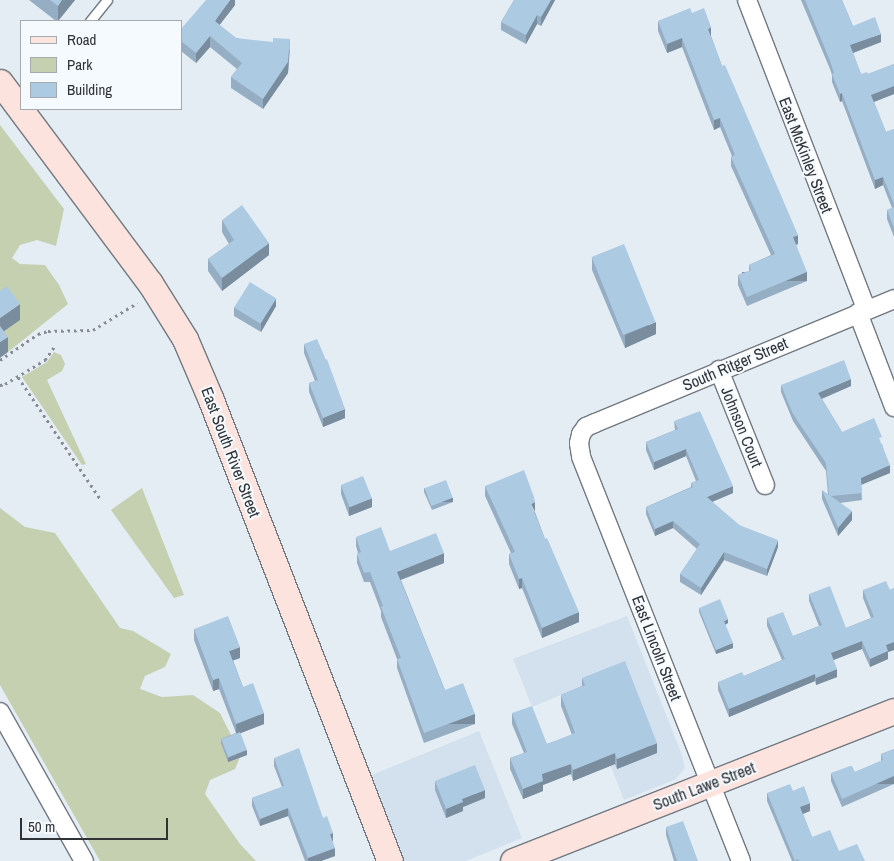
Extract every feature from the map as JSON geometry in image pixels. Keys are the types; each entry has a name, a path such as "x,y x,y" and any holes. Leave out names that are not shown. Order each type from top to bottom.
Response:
{"street":[{"name":"East McKinley Street","path":"747,0 862,311 894,407"},
{"name":"East South River Street","path":"0,82 20,109"},
{"name":"East South River Street","path":"21,110 150,283 184,339 215,409 390,861"},
{"name":"South Ritger Street","path":"581,434 586,427 594,423 894,299"},
{"name":"Johnson Court","path":"719,370 765,485"},
{"name":"East Lincoln Street","path":"581,434 579,443 581,456 740,861"},
{"name":"South Lawe Street","path":"513,861 894,711"},
{"path":"0,712 84,861"}],"lane":[{"path":"91,20 107,0"}],"path":[{"path":"0,360 38,334 48,331 93,330 137,303"},
{"path":"0,385 45,360 54,347"},
{"path":"18,376 101,500"}],"shaded area":[{"path":"627,616 682,755 685,768 676,779 624,800 580,687 532,707 513,659"},
{"path":"479,731 522,838 466,861 405,861 372,775"}],"green space":[{"path":"0,125 64,209 56,246 37,240 20,245 12,258 20,264 45,265 59,285 68,304 8,352 0,341"},
{"path":"54,352 61,355 65,364 62,371 47,380 86,464 82,465 22,377 47,362"},
{"path":"142,488 184,595 174,598 111,510"},
{"path":"0,508 25,527 55,533 120,628 133,631 171,654 165,667 145,676 140,689 162,697 193,695 220,713 241,755 235,769 210,780 205,794 240,844 256,861 100,861 0,685"}],"building":[{"path":"50,0 62,0 58,6"},
{"path":"206,0 230,0 215,21 236,38 273,42 273,38 290,39 288,62 263,99 231,77 242,63 210,36 196,53 182,42 182,28"},
{"path":"514,0 551,0 541,17 537,15 526,35 501,22"},
{"path":"805,0 842,0 853,26 875,17 881,34 850,45 861,74 867,72 868,74 894,64 894,86 871,95 886,132 894,129 894,204 883,177 875,180 842,93 840,94 832,74 834,73 830,61"},
{"path":"690,8 692,13 704,8 711,27 708,29 722,66 725,65 798,235 793,237 807,272 747,297 738,275 751,270 749,265 775,254 731,157 735,155 720,118 714,120 682,38 667,44 658,21"},
{"path":"242,205 269,243 222,278 208,259 234,240 222,220"},
{"path":"894,207 894,228 887,210"},
{"path":"624,244 655,322 623,335 592,257"},
{"path":"250,282 276,298 260,324 234,307"},
{"path":"7,286 20,304 0,318 0,291"},
{"path":"0,326 8,337 0,342"},
{"path":"317,339 327,359 345,409 323,418 309,383 318,380 304,344"},
{"path":"844,360 851,379 818,393 842,432 874,418 882,437 879,438 890,465 861,478 862,493 831,496 829,495 826,463 793,414 781,385"},
{"path":"700,411 733,486 707,497 739,525 778,540 767,569 724,552 701,588 680,574 700,544 673,521 655,529 646,507 693,487 691,483 699,480 686,449 654,462 646,442 678,429 674,421"},
{"path":"524,470 534,497 535,502 531,504 579,612 542,628 522,578 519,579 509,554 515,552 485,486"},
{"path":"363,476 372,498 350,507 341,485"},
{"path":"446,480 453,498 431,506 425,488"},
{"path":"822,490 852,511 838,528"},
{"path":"381,527 390,551 436,533 444,553 397,572 445,690 463,683 475,714 424,733 397,659 401,658 381,607 383,606 370,572 364,573 357,554 361,552 356,537"},
{"path":"886,581 890,590 894,588 894,642 886,645 888,651 870,659 862,641 831,653 837,669 816,678 815,674 729,709 718,682 742,672 744,676 785,659 767,618 783,612 793,636 822,625 809,594 830,586 846,628 874,617 863,590"},
{"path":"720,599 728,619 724,621 733,643 716,650 699,608"},
{"path":"228,616 240,647 229,651 243,687 253,683 264,713 236,724 219,678 213,680 194,629"},
{"path":"625,661 657,743 617,759 615,753 573,770 571,764 542,774 543,781 523,789 510,758 527,752 512,713 532,706 547,744 575,733 561,695 585,685 582,678"},
{"path":"240,732 247,750 228,757 221,739"},
{"path":"299,748 323,818 327,816 333,833 330,834 335,848 308,858 288,808 260,819 252,798 284,786 274,758"},
{"path":"894,749 894,776 842,799 831,773 850,766 852,766 855,772 883,760 881,754"},
{"path":"475,765 485,790 462,799 463,802 446,809 435,781"},
{"path":"790,784 793,791 804,786 810,803 800,807 812,837 830,830 839,851 857,844 865,861 799,861 798,859 795,861 767,793"},
{"path":"683,821 698,861 677,861 666,827"}]}
